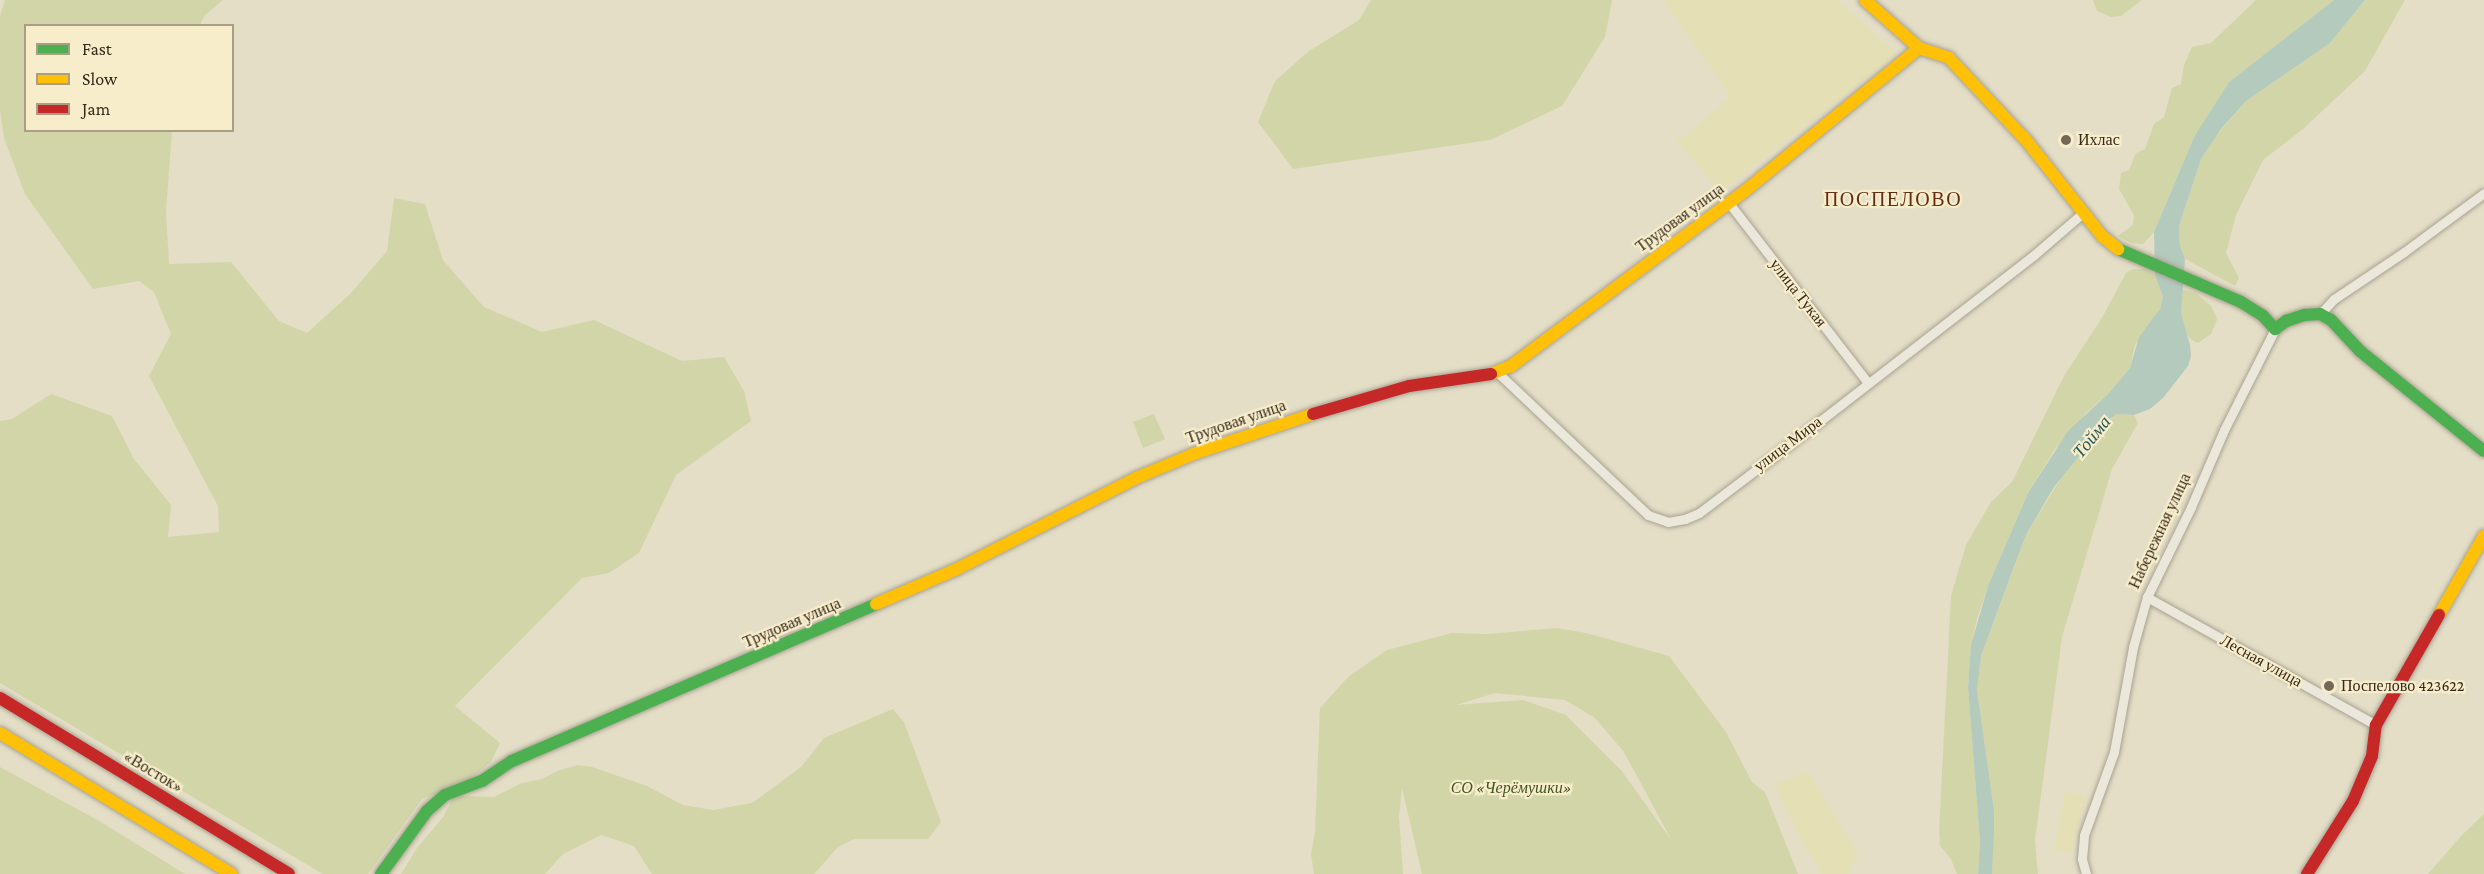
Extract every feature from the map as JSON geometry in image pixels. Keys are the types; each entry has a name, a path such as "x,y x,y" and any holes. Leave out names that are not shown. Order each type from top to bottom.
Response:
{"street":[{"path":"1865,0 1919,48 1938,52 1965,74 2026,140 2107,242 2241,302 2263,316 2275,329 2286,321 2320,314 2334,299 2404,252 2484,193"},
{"name":"Трудовая улица","path":"381,874 413,828 445,795 492,775 512,760 955,570 1136,478 1190,455 1364,397 1409,386 1497,372 1526,355 1729,203 1919,48"},
{"name":"улица Тукая","path":"1729,203 1868,383"},
{"name":"улица Мира","path":"1497,372 1648,515 1668,522 1699,513 2034,255 2084,213"},
{"path":"2320,314 2341,327 2360,351 2484,451"},
{"name":"Набережная улица","path":"2086,874 2082,859 2084,835 2114,752 2133,647 2147,597 2191,507 2224,430 2275,329"},
{"path":"2307,874 2353,801 2372,756 2376,725 2484,537"},
{"name":"Лесная улица","path":"2147,597 2376,725"},
{"name":"«Восток»","path":"0,698 289,874"},
{"path":"0,733 232,874"}],"shaded area":[{"path":"1663,0 1837,0 1897,54 1720,192 1675,139 1683,138 1731,96"},
{"path":"1808,772 1858,854 1847,874 1822,874 1799,837 1775,784"},
{"path":"2065,791 2086,796 2071,853 2054,850"}],"green space":[{"path":"5,0 223,0 204,16 200,24 24,24 24,132 172,132 166,211 169,264 231,262 279,321 307,333 351,293 387,251 394,198 425,204 443,260 484,307 542,332 594,320 682,361 724,357 744,391 751,421 676,475 639,553 609,573 582,578 455,706 500,743 491,762 469,780 422,799 368,874 323,874 0,683 0,421 12,419 51,394 112,416 134,459 171,505 168,537 219,532 218,506 149,376 171,334 154,292 139,281 93,289 25,194 4,138 0,110 0,16"},
{"path":"1371,0 1612,0 1605,37 1562,106 1490,140 1293,169 1258,122 1275,81 1309,51 1359,20"},
{"path":"2093,0 2142,0 2121,16 2111,17 2097,11"},
{"path":"2256,0 2334,0 2229,82 2195,135 2154,232 2143,244 2131,243 2118,236 2133,225 2134,215 2119,189 2121,173 2129,170 2136,153 2145,149 2154,124 2164,117 2172,88 2181,84 2184,65 2192,47 2211,43"},
{"path":"2365,0 2405,0 2365,71 2303,129 2263,160 2236,215 2226,253 2239,278 2235,286 2185,259 2179,242 2179,226 2201,159 2210,143 2246,101 2330,43"},
{"path":"2133,269 2145,269 2155,275 2163,297 2160,309 2135,345 2130,368 2055,449 2028,493 1988,586 1977,619 1971,645 1968,687 1980,842 1978,874 1957,874 1951,859 1940,846 1939,832 1951,596 1966,545 1991,502 2012,482 2064,376 2103,316 2126,273"},
{"path":"2181,289 2196,293 2211,306 2216,316 2217,320 2211,334 2198,343 2189,338 2184,330"},
{"path":"1154,414 1165,439 1143,448 1133,422"},
{"path":"2117,414 2134,415 2138,423 2112,469 2062,637 2035,841 2038,874 1992,874 1994,810 1977,690 1981,656 2027,533 2068,467 2107,421"},
{"name":"СО «Черёмушки»","path":"1557,628 1586,633 1669,656 1726,732 1752,782 1765,792 1798,874 1422,874 1402,788 1399,817 1403,874 1314,874 1311,854 1315,832 1320,708 1349,676 1387,650 1452,633 1487,634","holes":["1495,693 1565,700 1595,718 1624,752 1672,841 1621,770 1566,715 1523,700 1456,705"]},
{"path":"893,709 904,722 941,822 928,839 854,839 838,847 814,874 652,874 634,846 601,835 563,854 545,874 401,874 417,848 443,817 452,800 459,796 494,797 522,783 542,779 557,771 578,765 592,767 647,786 683,805 713,810 752,803 801,767 824,738"},
{"path":"0,767 101,822 185,874 0,874"},
{"path":"2484,814 2484,874 2428,874 2462,835"}],"water":[{"name":"Тойма","path":"2334,0 2365,0 2330,43 2246,101 2221,129 2201,159 2179,226 2179,242 2185,259 2181,313 2190,345 2191,356 2188,366 2163,398 2150,409 2134,415 2117,414 2107,421 2054,487 2027,533 1981,656 1977,690 1994,810 1994,831 1992,874 1978,874 1980,842 1968,687 1971,645 1988,586 2028,493 2068,431 2108,394 2130,368 2139,337 2160,309 2163,297 2155,275 2154,232 2195,135 2229,82"}],"traffic: fast":[{"path":"2118,249 2241,302 2263,316 2275,329 2286,321 2305,315 2320,314 2331,320 2360,351 2484,451"},
{"path":"381,874 427,811 445,795 482,781 512,761 876,604"}],"traffic: slow":[{"path":"1865,0 1919,48 1949,58 2026,140 2102,236 2118,249"},
{"path":"1491,374 1511,366 1745,191 1919,48"},
{"path":"876,604 955,570 1136,478 1196,453 1313,414"},
{"path":"2439,615 2484,536"},
{"path":"0,733 232,874"}],"traffic: jam":[{"path":"1313,414 1409,386 1491,374"},
{"path":"2307,874 2353,801 2372,756 2376,725 2439,615"},
{"path":"0,698 289,874"}],"place":[{"name":"Ихлас","path":"2066,140"},
{"name":"Поспелово 423622","path":"2329,686"}],"district":[{"name":"ПОСПЕЛОВО","path":"1893,199"}]}
